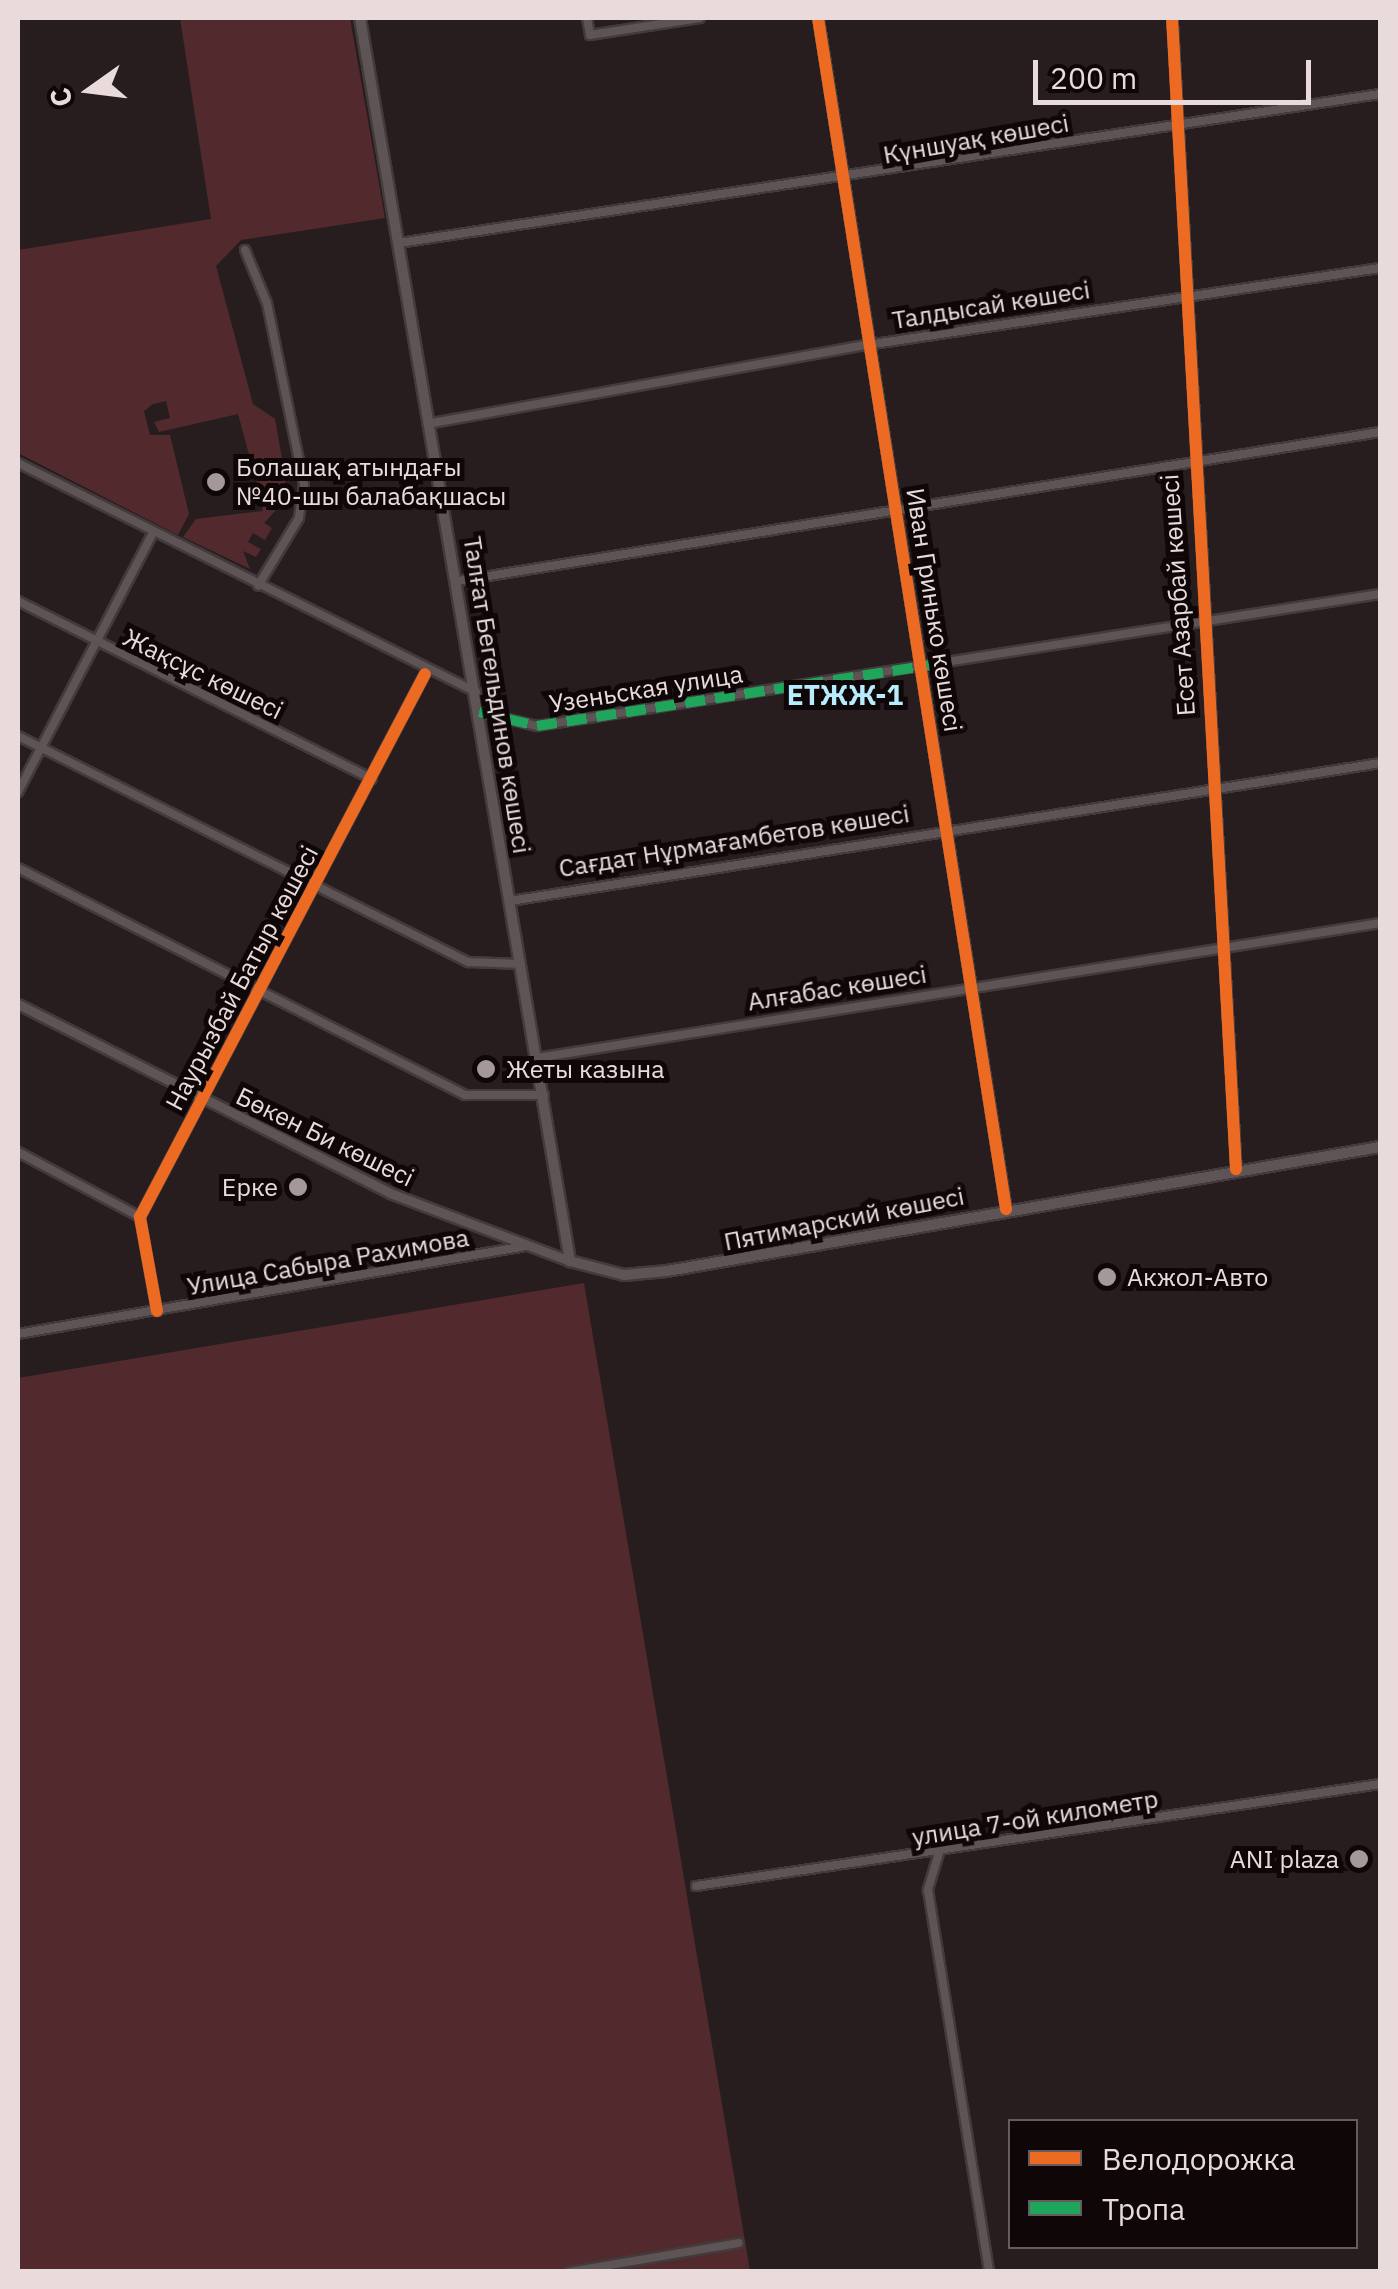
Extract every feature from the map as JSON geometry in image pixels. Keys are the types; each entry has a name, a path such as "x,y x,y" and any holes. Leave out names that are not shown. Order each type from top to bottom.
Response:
{"main road":[{"name":"Талғат Бегельдинов көшесі","path":"360,18 432,423 570,1261"},
{"name":"Пятимарский көшесі","path":"570,1261 611,1273 668,1272 1006,1209 1380,1148"}],"street":[{"path":"587,18 590,35 700,18"},
{"name":"Иван Гринько көшесі","path":"818,18 841,183 1006,1209"},
{"name":"Есет Азарбай көшесі","path":"1172,18 1201,621 1236,1169"},
{"name":"Күншуақ көшесі","path":"399,243 841,183 1179,124 1380,94"},
{"path":"246,250 267,303 304,485 299,518 258,586"},
{"name":"Талдысай көшесі","path":"432,423 867,345 1380,268"},
{"path":"458,581 1192,457 1380,432"},
{"path":"18,463 151,536 258,586 424,674 476,692"},
{"path":"18,792 151,536"},
{"name":"Узеньская улица","path":"479,712 525,728 1380,594"},
{"name":"Жақсұс көшесі","path":"18,601 372,779"},
{"name":"Наурызбай Батыр көшесі","path":"140,1217 424,674"},
{"path":"18,736 473,964 520,964"},
{"name":"Сағдат Нұрмағамбетов көшесі","path":"510,900 1380,763"},
{"path":"18,868 472,1098 544,1095"},
{"name":"Алғабас көшесі","path":"537,1058 1380,923"},
{"name":"Бөкен Би көшесі","path":"18,1004 390,1193 570,1261"},
{"path":"18,1152 140,1217 156,1311"},
{"name":"Улица Сабыра Рахимова","path":"18,1334 526,1246"},
{"name":"улица 7-ой километр","path":"696,1886 939,1853 1380,1784"},
{"path":"939,1853 928,1890 989,2272"},
{"path":"570,2272 739,2244"}],"shaded area":[{"path":"180,18 350,18 385,218 241,240 216,266 253,404 275,419 283,464 253,469 238,414 159,432 154,422 170,418 166,401 153,404 144,411 150,435 170,435 189,514 178,535 18,453 18,250 211,219"},
{"path":"283,467 288,497 264,523 272,528 265,540 253,533 248,542 261,549 256,557 243,551 250,569 183,537 196,519 263,511 255,476"},
{"path":"584,1283 750,2271 18,2272 18,1378"}],"marked path":[{"path":"479,712 537,726 939,664"}],"cycle path":[{"path":"818,18 1006,1209"},
{"path":"1172,18 1236,1169"},
{"path":"157,1311 140,1217 425,674"}],"place":[{"name":"Болашақ атындағы №40-шы балабақшасы","path":"216,482"},
{"name":"Жеты казына","path":"486,1069"},
{"name":"Ерке","path":"298,1187"},
{"name":"Акжол-Авто","path":"1107,1277"},
{"name":"ANI plaza","path":"1359,1859"}],"district":[{"name":"ЕТЖЖ-1","path":"845,695"}]}
